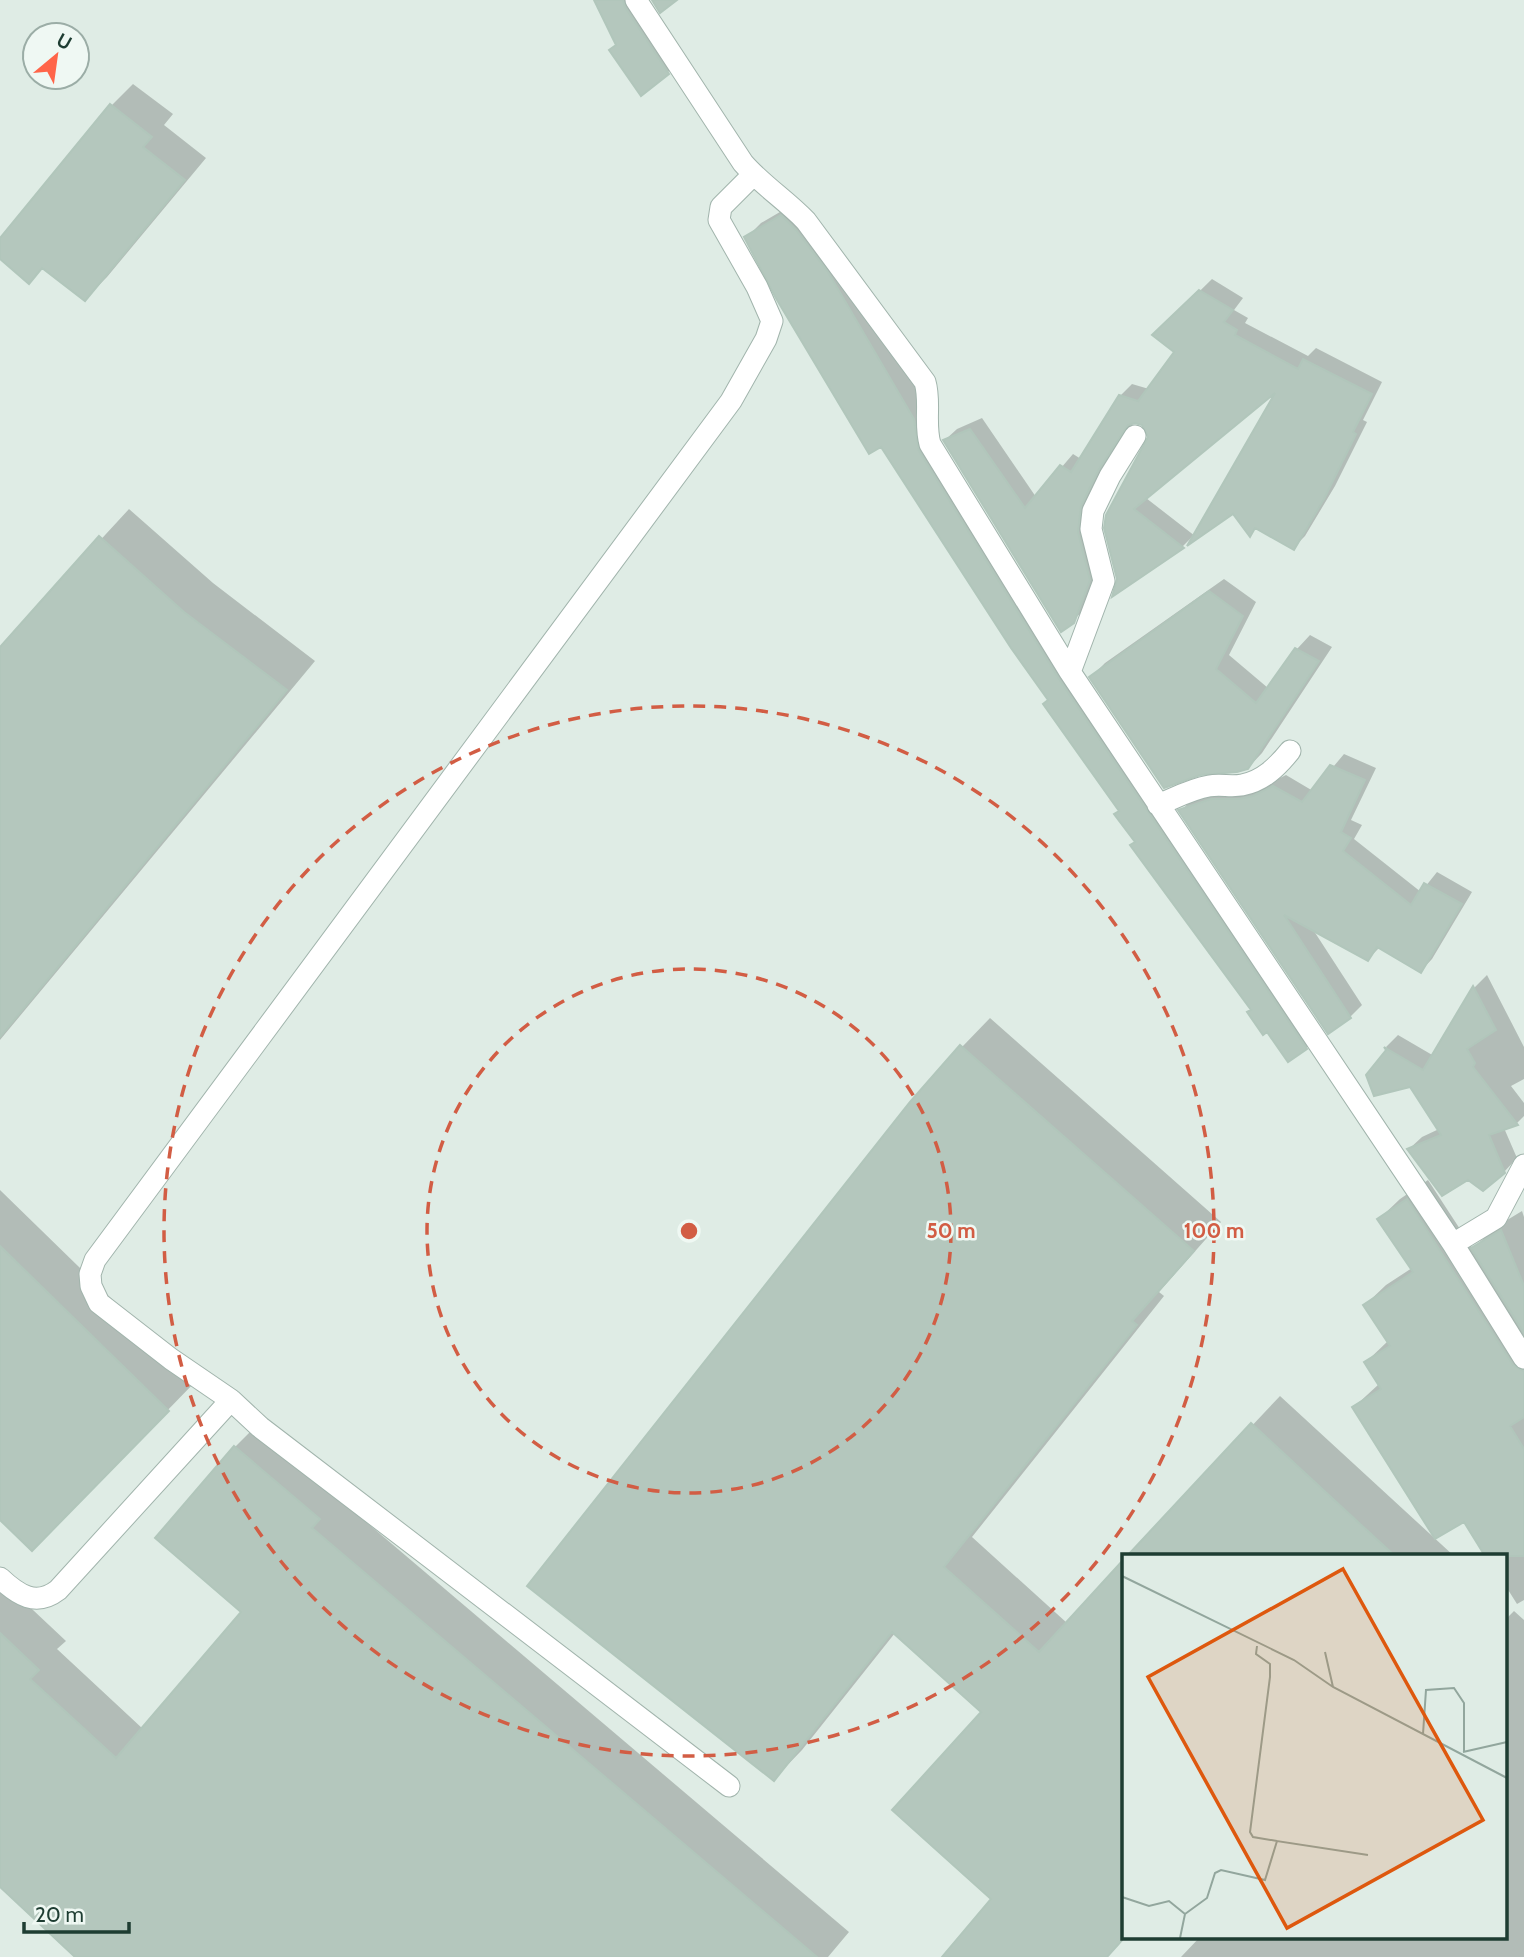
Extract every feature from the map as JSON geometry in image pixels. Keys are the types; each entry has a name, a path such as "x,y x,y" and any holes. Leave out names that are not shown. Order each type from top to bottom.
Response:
{"street":[{"path":"636,0 753,175 806,221 925,382 928,393 926,431 930,443 1070,672 1453,1244 1524,1357"},
{"path":"729,1786 271,1435 231,1400 171,1359 99,1303 91,1286 90,1275 95,1260 731,401 766,339 772,321 757,287 719,220 721,207 753,175"},
{"path":"1070,672 1104,581 1091,529 1093,512 1110,476 1135,436"},
{"path":"1158,805 1210,785 1242,785 1257,781 1274,770 1290,751"},
{"path":"1453,1244 1496,1218 1524,1165"},
{"path":"0,1578 30,1599 48,1598 231,1400"}],"building":[{"path":"594,0 623,0 669,74 641,96 609,50 616,45"},
{"path":"652,0 677,0 660,13"},
{"path":"110,104 152,137 143,147 185,180 85,301 42,268 29,284 0,259 0,238"},
{"path":"781,215 828,272 914,419 919,451 1059,679 1307,1049 1288,1062 1267,1032 1263,1035 1247,1012 1251,1010 1130,845 1135,842 1114,814 1119,811 1043,704 1048,700 1011,648 881,447 869,454 777,300 744,237"},
{"path":"1199,290 1233,310 1224,322 1237,330 1235,335 1298,369 1303,359 1372,394 1353,432 1356,434 1324,499 1294,550 1255,528 1250,537 1233,514 1187,546 1275,393 1134,509 1184,548 1112,597 1117,579 1104,528 1106,515 1148,437 1142,425 1128,425 1099,469 1081,506 1078,532 1090,580 1074,623 1061,632 943,440 970,429 1025,508 1060,465 1071,472 1119,395 1138,401 1174,352 1152,335"},
{"path":"99,536 184,612 287,690 0,1037 0,647"},
{"path":"1209,591 1243,616 1216,669 1256,703 1295,648 1319,661 1248,769 1200,775 1164,788 1089,677"},
{"path":"1330,765 1365,780 1341,832 1351,838 1343,851 1411,905 1424,883 1462,904 1421,973 1377,947 1368,961 1284,915 1351,1018 1328,1034 1178,810 1211,799 1253,796 1273,786 1302,802"},
{"path":"1473,986 1496,1030 1467,1049 1475,1063 1473,1067 1518,1125 1489,1135 1505,1173 1483,1191 1468,1180 1442,1196 1407,1149 1441,1135 1410,1087 1374,1096 1366,1075 1386,1050 1384,1047 1423,1070"},
{"path":"960,1045 1194,1251 1132,1321 1137,1325 944,1567 1039,1652 1122,1561 1122,1940 1107,1957 942,1957 991,1899 892,1810 981,1712 892,1632 774,1781 527,1586 910,1102"},
{"path":"1407,1199 1513,1365 1524,1371 1524,1417 1510,1426 1524,1449 1524,1556 1484,1554 1464,1522 1435,1539 1352,1407 1381,1389 1364,1362 1390,1346 1363,1305 1413,1272 1377,1219"},
{"path":"1501,1230 1524,1286 1524,1333 1471,1248"},
{"path":"0,1246 169,1411 32,1551 0,1520"},
{"path":"1251,1423 1393,1554 1129,1554"},
{"path":"234,1446 320,1519 312,1528 817,1957 75,1957 0,1887 0,1633 39,1670 30,1679 116,1758 241,1612 155,1538"}]}
